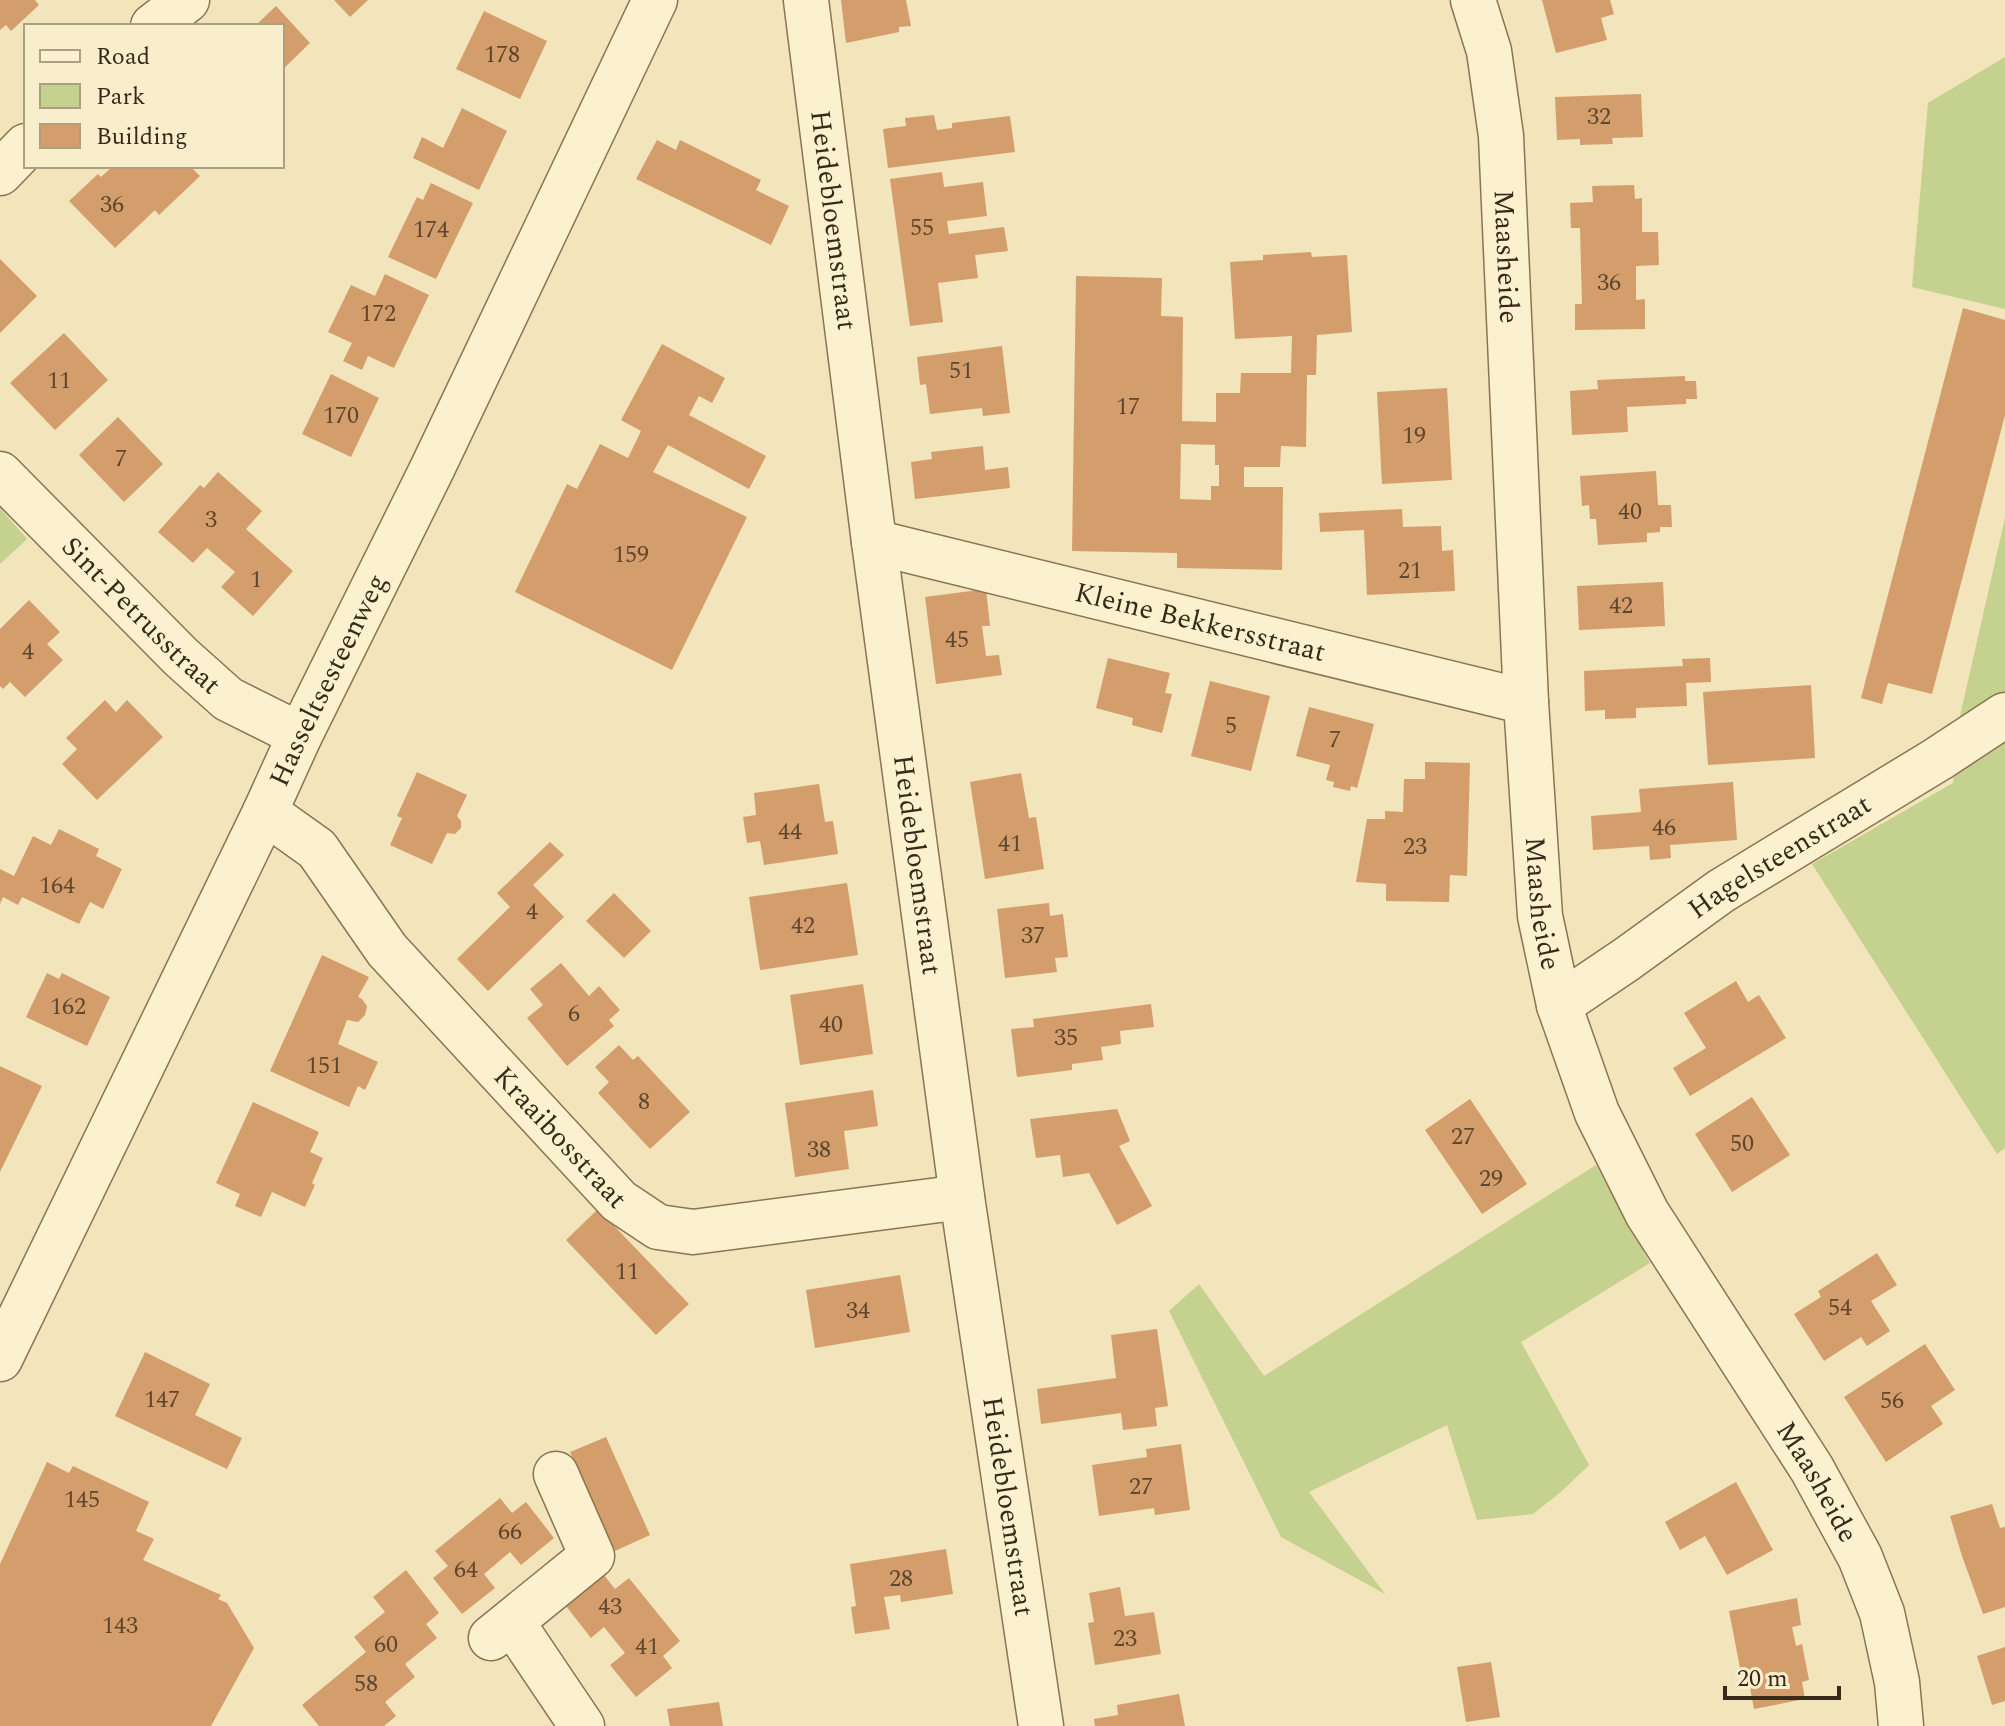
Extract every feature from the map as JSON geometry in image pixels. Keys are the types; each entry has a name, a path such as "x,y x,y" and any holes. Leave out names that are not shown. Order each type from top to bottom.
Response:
{"street":[{"name":"Hasseltsesteenweg","path":"0,1359 300,735 432,469 655,0"},
{"name":"Heidebloemstraat","path":"806,0 874,542 962,1197 1041,1726"},
{"name":"Maasheide","path":"1473,0 1489,51 1501,136 1526,702 1540,916 1559,1005 1597,1113 1647,1213 1812,1469 1860,1557 1882,1613 1897,1682 1901,1726"},
{"path":"0,173 24,148"},
{"name":"Sint-Petrusstraat","path":"0,474 181,657 228,699 300,735"},
{"name":"Kleine Bekkersstraat","path":"874,542 1526,702"},
{"name":"Hagelsteenstraat","path":"1559,1005 1721,891 2005,715"},
{"name":"Kraaibosstraat","path":"265,812 317,849 387,950 619,1201 658,1227 693,1232 962,1197"},
{"path":"556,1474 592,1556 501,1630 582,1726"}],"green space":[{"path":"2005,57 2005,309 1912,287 1928,103"},
{"path":"0,508 27,539 0,564"},
{"path":"2005,518 2005,1148 1997,1154 1812,864 1953,783 1960,716"},
{"path":"1596,1165 1650,1263 1521,1342 1589,1465 1533,1514 1477,1520 1447,1425 1309,1492 1385,1594 1281,1537 1169,1311 1199,1284 1264,1376"}],"building":[{"path":"0,0 35,0 39,5 11,31 6,25 0,30"},
{"path":"334,0 368,0 350,17"},
{"path":"841,0 906,0 911,26 899,27 899,32 846,43"},
{"path":"1542,0 1610,0 1614,14 1601,18 1607,40 1556,53"},
{"path":"276,6 310,43 284,68 284,24 257,24"},
{"path":"484,11 547,41 520,99 456,69"},
{"path":"1641,94 1643,137 1612,138 1613,144 1580,145 1580,139 1557,140 1555,97"},
{"path":"462,108 507,131 479,190 413,158 422,137 443,148"},
{"path":"934,115 937,130 952,128 952,123 1010,116 1015,152 888,168 883,129 906,126 905,118"},
{"path":"657,140 676,150 680,140 761,180 756,190 789,206 771,245 636,179"},
{"path":"111,168 192,168 200,176 159,215 155,210 115,248 69,201 98,174 101,177"},
{"path":"942,172 944,187 983,182 987,216 947,221 949,234 1004,227 1008,251 975,255 978,278 938,283 943,322 910,326 890,179"},
{"path":"431,183 473,203 436,279 388,257 417,197 423,200"},
{"path":"1634,185 1635,199 1642,198 1642,232 1658,232 1659,265 1636,266 1636,300 1645,299 1645,329 1575,330 1575,304 1582,304 1580,228 1571,228 1570,203 1593,202 1592,186"},
{"path":"1311,252 1312,257 1347,255 1352,332 1317,335 1316,375 1307,375 1306,447 1281,446 1280,467 1244,467 1244,487 1283,487 1282,570 1177,568 1177,553 1072,551 1076,276 1162,278 1161,316 1183,317 1182,421 1216,422 1216,393 1240,393 1241,373 1291,373 1292,336 1235,339 1230,262 1263,260 1263,255","holes":["1181,444 1215,445 1219,486 1211,486 1211,500 1180,499"]},
{"path":"0,259 37,296 0,333"},
{"path":"385,274 429,295 394,368 368,356 362,370 343,361 352,343 328,332 351,285 375,296"},
{"path":"1963,308 2005,320 2005,415 1932,694 1888,683 1882,704 1861,698"},
{"path":"64,333 108,380 55,430 10,383"},
{"path":"662,344 725,378 712,403 699,396 689,415 766,456 749,489 668,445 653,472 747,517 672,670 515,592 567,484 577,489 600,444 628,458 641,431 621,420"},
{"path":"1002,346 1010,413 983,416 982,408 930,414 926,384 920,385 917,357"},
{"path":"331,374 379,398 351,457 302,434"},
{"path":"1685,376 1685,381 1696,381 1697,399 1686,399 1686,404 1627,407 1628,432 1572,435 1570,391 1598,389 1597,380"},
{"path":"1447,388 1452,480 1382,484 1377,392"},
{"path":"118,417 163,464 124,502 79,455"},
{"path":"983,446 985,470 1008,467 1010,488 915,499 911,462 932,459 931,452"},
{"path":"1656,471 1658,505 1671,505 1672,527 1660,527 1660,532 1647,533 1647,542 1598,545 1596,519 1590,519 1589,505 1582,506 1580,476"},
{"path":"218,472 262,511 246,529 293,571 253,616 221,587 235,572 207,548 193,563 158,532 200,485 204,488"},
{"path":"1402,509 1403,527 1441,526 1442,551 1453,550 1455,591 1367,595 1364,530 1320,532 1319,513"},
{"path":"1663,582 1665,626 1579,630 1577,586"},
{"path":"986,589 990,626 982,626 986,656 999,655 1002,675 936,684 925,597"},
{"path":"29,600 60,632 47,644 63,660 25,697 10,682 3,689 0,686 0,629"},
{"path":"1108,658 1170,673 1165,693 1172,694 1162,733 1132,725 1133,718 1096,708"},
{"path":"1710,658 1711,682 1686,683 1687,706 1636,708 1636,718 1605,719 1605,710 1585,711 1584,671 1683,666 1682,659"},
{"path":"1210,681 1270,696 1251,771 1191,756"},
{"path":"1811,685 1815,758 1708,765 1703,692"},
{"path":"105,700 116,712 127,700 163,737 97,800 62,764 77,749 66,738"},
{"path":"1309,707 1374,724 1357,788 1351,786 1350,791 1333,787 1334,782 1326,780 1330,765 1296,756"},
{"path":"1425,762 1470,763 1467,876 1450,875 1449,902 1386,901 1386,884 1356,882 1367,819 1385,819 1385,811 1403,812 1404,779 1425,779"},
{"path":"417,772 467,795 457,816 461,828 455,834 447,833 432,864 390,845 402,818 397,816"},
{"path":"1021,773 1029,818 1036,817 1044,869 985,879 970,782"},
{"path":"1733,782 1737,840 1670,845 1671,858 1650,860 1649,846 1593,850 1591,816 1641,812 1639,789"},
{"path":"819,784 825,822 833,821 838,854 764,865 760,841 747,843 743,817 756,815 754,793"},
{"path":"59,829 99,849 96,856 122,869 103,909 90,902 79,924 22,897 18,905 3,897 0,904 0,869 14,876 33,836 51,845"},
{"path":"550,842 564,855 533,885 564,917 488,991 457,959 510,907 497,893"},
{"path":"847,883 858,955 760,970 749,897"},
{"path":"614,893 651,931 624,958 586,921"},
{"path":"1049,903 1050,916 1063,914 1068,957 1055,958 1057,972 1005,978 997,909"},
{"path":"322,955 369,977 358,997 367,1006 365,1015 358,1022 347,1020 338,1044 378,1062 365,1090 358,1086 349,1107 270,1071"},
{"path":"561,963 589,996 599,986 620,1010 609,1020 614,1026 567,1066 527,1018 543,1005 530,989"},
{"path":"47,973 59,979 62,973 110,997 87,1046 26,1017"},
{"path":"1736,981 1748,1002 1759,995 1786,1038 1690,1096 1673,1068 1706,1048 1684,1013"},
{"path":"863,984 873,1054 800,1065 790,995"},
{"path":"1151,1004 1154,1027 1120,1031 1121,1044 1101,1047 1103,1060 1072,1064 1072,1070 1017,1077 1011,1029 1034,1027 1033,1019"},
{"path":"619,1045 633,1060 638,1056 690,1112 650,1149 598,1093 609,1082 595,1067"},
{"path":"0,1066 42,1086 0,1172"},
{"path":"873,1090 878,1126 844,1131 849,1169 795,1177 785,1103"},
{"path":"1752,1097 1790,1155 1732,1192 1695,1134"},
{"path":"1470,1099 1527,1184 1482,1214 1425,1130"},
{"path":"253,1102 319,1132 310,1152 323,1158 305,1207 272,1192 261,1217 235,1206 240,1194 216,1183"},
{"path":"1117,1109 1130,1141 1119,1146 1152,1206 1117,1225 1089,1173 1063,1177 1060,1155 1036,1158 1030,1119"},
{"path":"598,1209 689,1304 656,1335 566,1240"},
{"path":"1877,1253 1897,1285 1871,1301 1890,1331 1867,1346 1861,1337 1824,1361 1794,1314 1821,1297 1818,1291"},
{"path":"900,1275 910,1332 815,1348 806,1290"},
{"path":"1157,1329 1168,1406 1155,1408 1157,1426 1123,1430 1121,1413 1041,1424 1037,1389 1116,1378 1111,1335"},
{"path":"1925,1344 1955,1390 1931,1406 1943,1424 1886,1462 1844,1397"},
{"path":"145,1352 210,1384 195,1415 242,1438 227,1469 115,1416"},
{"path":"606,1437 650,1535 615,1551 570,1452"},
{"path":"1181,1444 1190,1510 1155,1515 1154,1508 1099,1516 1092,1465 1147,1457 1146,1449"},
{"path":"47,1462 69,1473 73,1466 149,1502 136,1531 154,1539 143,1560 221,1595 218,1599 227,1603 254,1648 211,1726 0,1726 0,1564"},
{"path":"1736,1482 1773,1550 1727,1575 1705,1536 1680,1550 1665,1522"},
{"path":"500,1498 512,1513 526,1502 554,1538 521,1565 510,1552 484,1574 495,1588 462,1614 433,1578 448,1566 435,1551"},
{"path":"1992,1504 2000,1528 2005,1527 2005,1607 1983,1614 1950,1516"},
{"path":"946,1549 953,1594 901,1602 900,1595 884,1597 890,1629 855,1634 851,1607 856,1606 850,1564"},
{"path":"406,1570 439,1613 426,1624 437,1638 405,1664 415,1677 385,1702 396,1716 384,1726 319,1726 302,1705 366,1652 354,1637 385,1612 373,1597"},
{"path":"604,1575 615,1589 629,1578 680,1641 663,1656 672,1668 636,1697 610,1665 625,1653 604,1627 591,1638 566,1606"},
{"path":"1120,1587 1125,1616 1154,1612 1161,1654 1095,1665 1088,1623 1094,1622 1089,1593"},
{"path":"1797,1598 1801,1625 1792,1627 1796,1646 1802,1644 1809,1680 1802,1682 1805,1699 1754,1709 1748,1677 1742,1678 1729,1611"},
{"path":"2005,1647 2005,1701 1992,1705 1977,1656"},
{"path":"1491,1662 1500,1717 1466,1722 1457,1667"},
{"path":"1179,1694 1185,1726 1095,1726 1094,1719 1118,1715 1117,1705"},
{"path":"719,1702 723,1726 670,1726 667,1709"}]}
